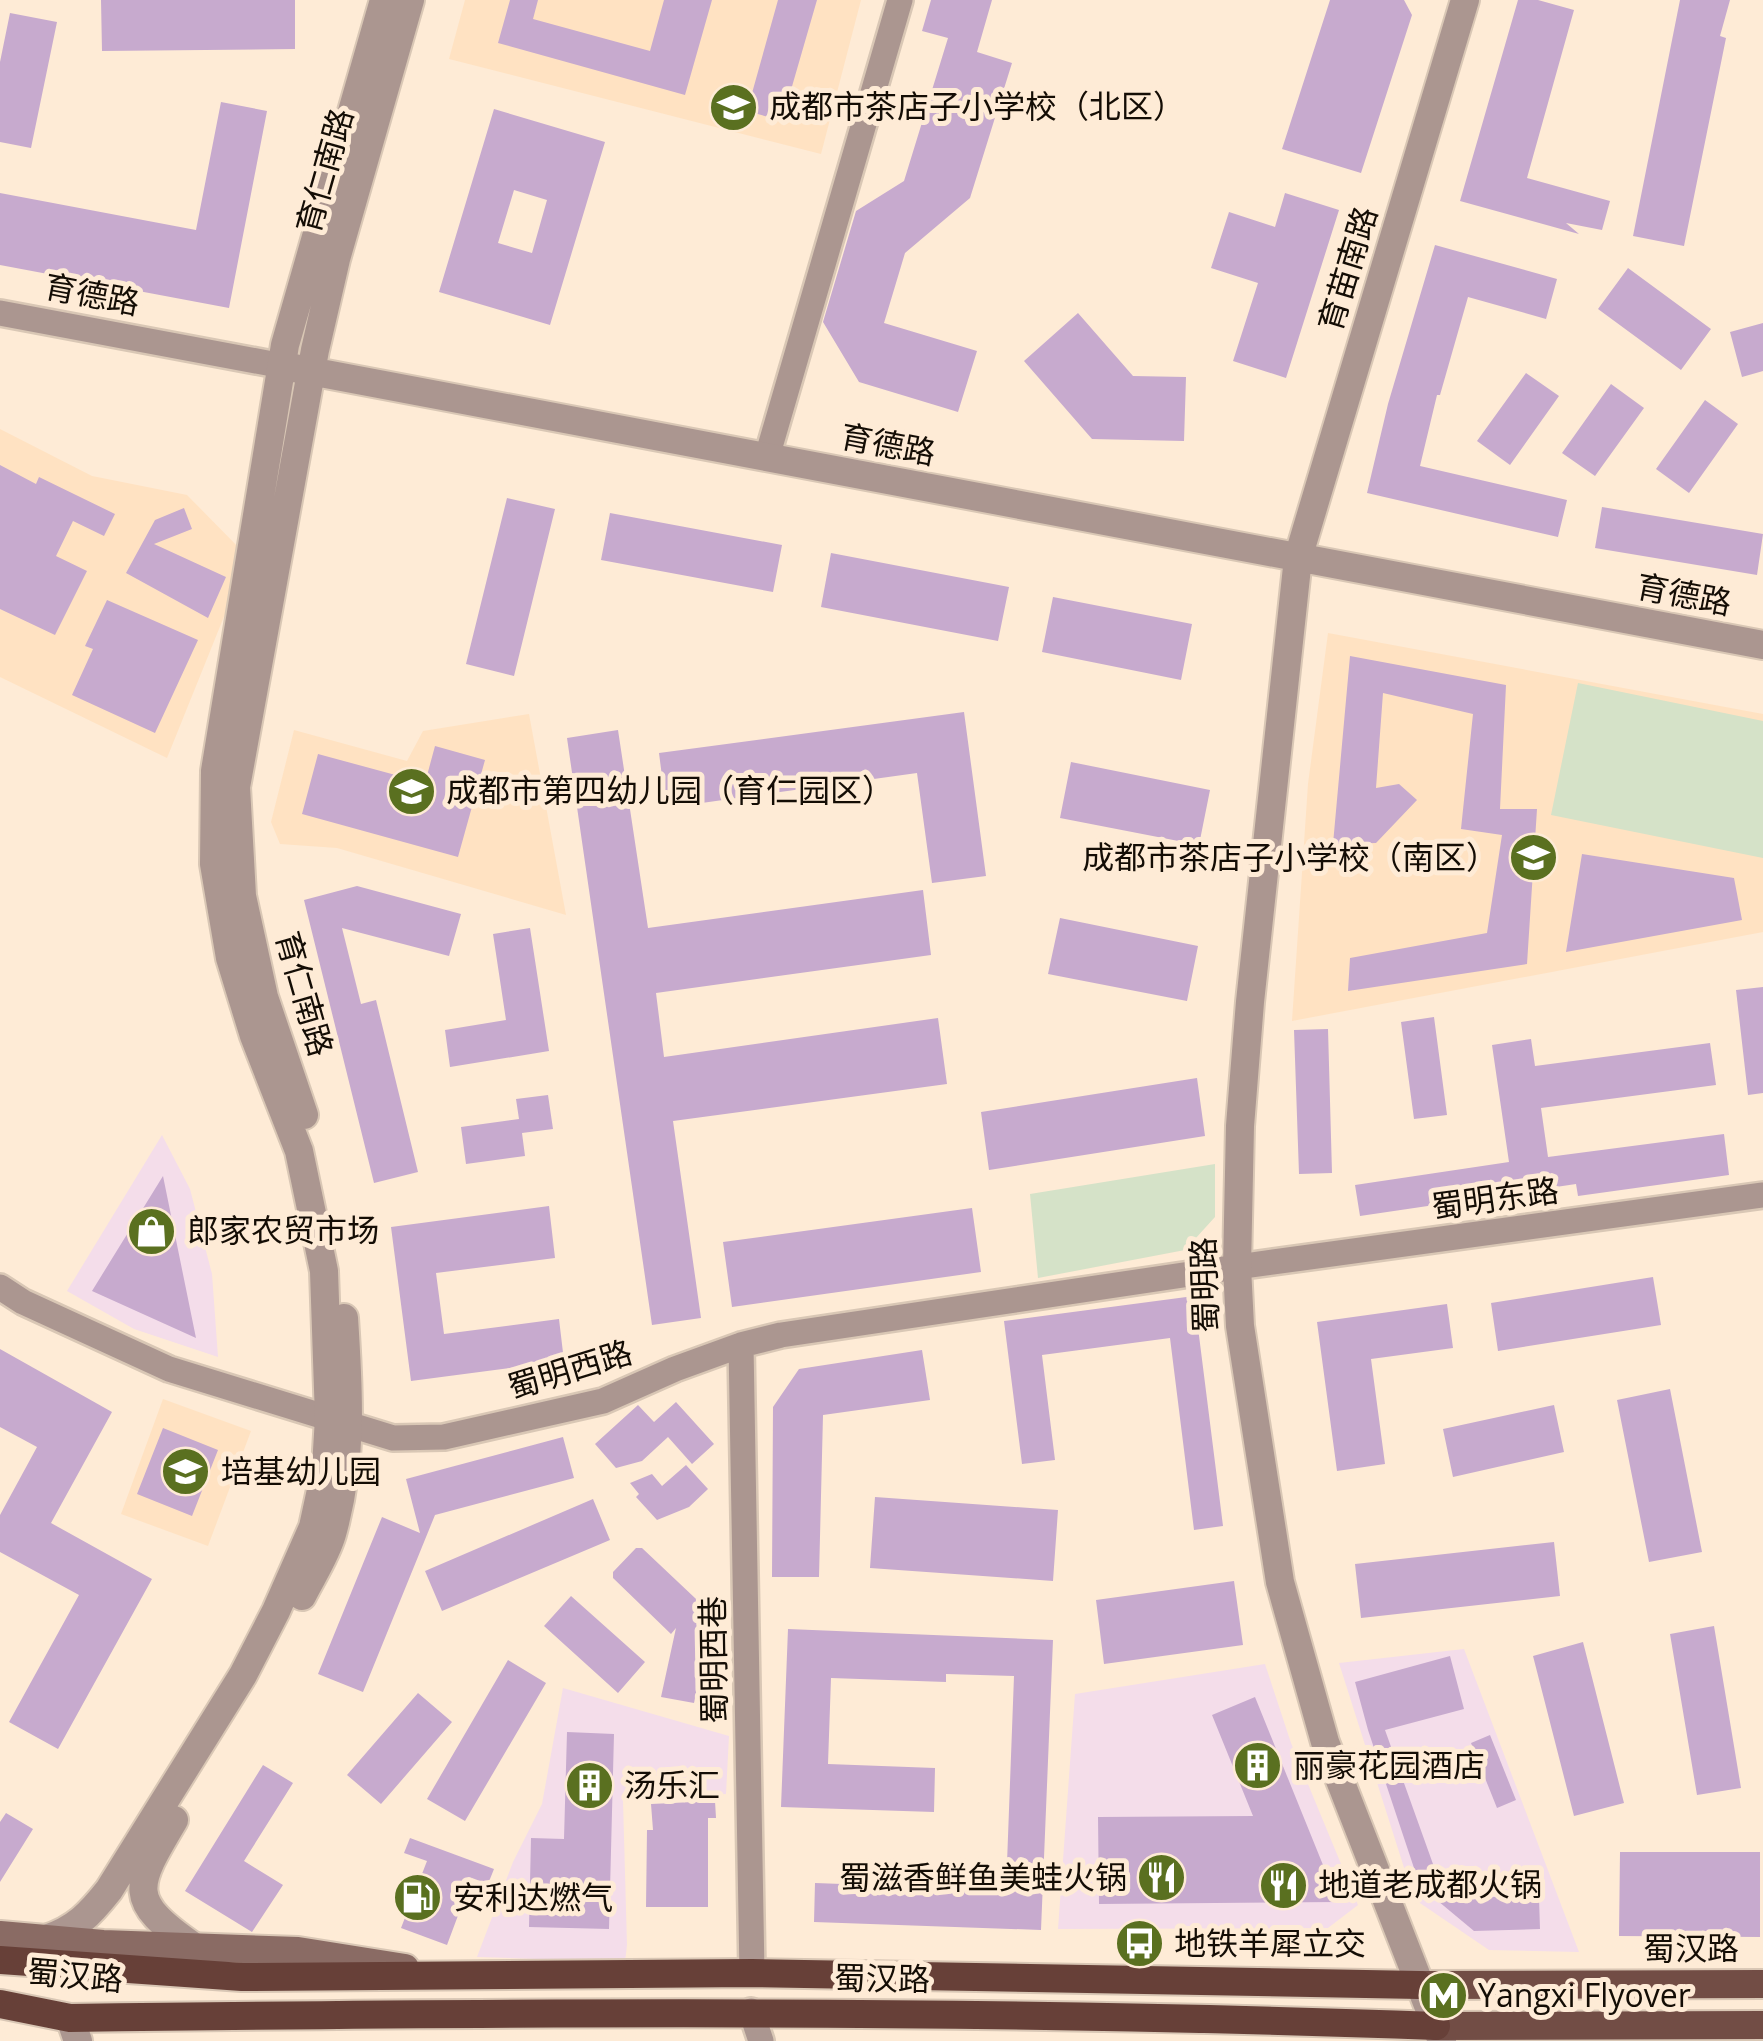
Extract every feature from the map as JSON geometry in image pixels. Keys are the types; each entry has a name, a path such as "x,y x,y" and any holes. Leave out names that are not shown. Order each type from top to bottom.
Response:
{"highway":[{"name":"蜀汉路","path":"0,1960 242,1977 752,1974 1420,1985"},
{"name":"蜀汉路","path":"0,2007 32,2010 74,2030 751,2011 1210,2018 1439,2034"}],"main road":[{"path":"0,1935 298,1951 461,1976"},
{"name":"蜀汉路","path":"1420,1985 1763,1984"},
{"name":"蜀汉路","path":"1439,2034 1763,2025"}],"street":[{"path":"46,1939 87,1918 109,1890 243,1675 313,1527 340,1421 324,1271 300,1151 254,1036 230,958 214,864 215,770 285,345 384,0"},
{"name":"育仁南路","path":"194,1948 150,1911 142,1899 142,1880 266,1668 331,1537 340,1421 342,1275 316,1151 264,998 246,913 236,787 311,371 336,259 410,0"},
{"path":"767,458 900,0"},
{"name":"育苗南路","path":"1298,558 1465,0"},
{"name":"育德路","path":"0,313 1763,646"},
{"name":"蜀明路","path":"1298,558 1240,1126 1236,1267 1240,1326 1280,1582 1324,1742 1439,2034"},
{"name":"蜀明东路","path":"1236,1267 1763,1195"},
{"name":"蜀明西路","path":"0,1287 23,1302 169,1369 393,1438 444,1437 603,1401 741,1345 781,1335 1236,1267"},
{"name":"蜀明西巷","path":"741,1345 752,1974"},
{"path":"751,2011 762,2041"}],"shaded area":[{"name":"成都市茶店子小学校（北区）","path":"465,0 861,0 821,154 449,59"},
{"path":"0,429 92,476 187,495 248,557 167,758 0,677"},
{"name":"成都市茶店子小学校（南区）","path":"1328,633 1763,714 1763,932 1292,1021 1308,784"},
{"name":"成都市第四幼儿园（育仁园区）","path":"529,714 566,915 337,848 280,844 271,822 294,730 407,761 423,731"},
{"name":"郎家农贸市场","path":"162,1135 190,1189 212,1274 218,1357 134,1329 67,1291"},
{"name":"培基幼儿园","path":"163,1399 251,1431 208,1546 121,1514"},
{"path":"1464,1649 1579,1952 1489,1950 1414,1899 1339,1663"},
{"path":"1265,1664 1291,1743 1358,1905 1328,1928 1058,1929 1075,1694"},
{"path":"563,1688 729,1736 726,1794 623,1801 625,1962 477,1957 513,1862 542,1804"}],"green space":[{"path":"1578,683 1763,721 1763,858 1551,815"},
{"path":"1215,1164 1215,1217 1185,1250 1038,1278 1030,1194"}],"building":[{"path":"101,0 295,0 295,49 102,51"},
{"path":"510,0 538,0 533,19 650,51 664,0 712,0 685,95 498,43"},
{"path":"778,0 817,0 782,121 747,111"},
{"path":"931,0 992,0 977,52 1012,63 970,198 905,253 884,323 977,351 958,412 859,382 823,322 856,211 904,181 948,38 922,31"},
{"path":"1330,0 1404,0 1412,15 1361,173 1282,149"},
{"path":"1518,0 1538,0 1574,10 1527,178 1610,201 1602,230 1566,223 1579,234 1460,201"},
{"path":"1680,0 1730,0 1720,36 1726,38 1684,246 1633,236"},
{"path":"10,13 57,22 31,148 0,142 0,62"},
{"path":"221,102 267,111 229,308 0,265 0,193 196,230"},
{"path":"494,109 605,142 550,325 439,292","holes":["514,190 547,200 532,253 498,243"]},
{"path":"1285,193 1339,210 1286,378 1233,361 1258,283 1211,268 1229,212 1275,227"},
{"path":"1435,245 1557,279 1546,319 1468,297 1437,395 1420,466 1567,500 1558,537 1367,493 1388,404"},
{"path":"1628,268 1711,329 1681,370 1598,309"},
{"path":"1078,313 1133,376 1186,377 1184,441 1092,439 1024,361"},
{"path":"1763,323 1763,371 1742,377 1730,332"},
{"path":"1526,373 1559,396 1510,465 1477,441"},
{"path":"1611,384 1644,408 1595,476 1562,453"},
{"path":"1705,400 1738,424 1689,493 1656,469"},
{"path":"0,465 36,484 39,477 115,514 104,536 73,521 56,556 87,571 55,635 0,609"},
{"path":"507,498 555,509 514,676 466,664"},
{"path":"1602,507 1763,534 1757,575 1595,548"},
{"path":"184,508 192,529 154,544 226,577 208,618 126,573 155,520"},
{"path":"610,513 782,545 773,592 601,560"},
{"path":"831,553 1009,587 998,641 821,607"},
{"path":"1053,597 1192,624 1181,680 1042,652"},
{"path":"107,600 198,640 155,733 72,695 93,649 85,646"},
{"path":"1350,656 1506,685 1500,809 1537,809 1527,964 1348,991 1350,958 1487,933 1502,835 1461,829 1473,714 1383,693 1376,788 1399,784 1417,800 1376,843 1333,844"},
{"path":"964,712 986,876 932,883 917,773 666,808 659,753"},
{"path":"618,730 648,928 923,890 931,955 656,993 664,1057 938,1018 947,1084 673,1121 701,1318 652,1325 567,738"},
{"path":"435,746 485,760 458,857 302,814 318,754 425,783"},
{"path":"1071,762 1210,790 1199,845 1060,818"},
{"path":"1582,854 1734,878 1742,920 1566,952"},
{"path":"357,886 461,914 449,956 342,928 361,1004 376,1000 418,1172 374,1183 304,900"},
{"path":"1060,918 1198,946 1187,1001 1048,974"},
{"path":"530,928 549,1051 450,1067 445,1030 506,1020 493,934"},
{"path":"1763,987 1763,1093 1748,1095 1736,990"},
{"path":"1434,1017 1447,1115 1414,1119 1401,1022"},
{"path":"1328,1029 1332,1173 1299,1174 1294,1030"},
{"path":"1531,1039 1535,1066 1710,1043 1716,1085 1541,1108 1548,1157 1724,1134 1729,1175 1578,1196 1576,1184 1360,1216 1355,1185 1509,1162 1492,1045"},
{"path":"1197,1078 1205,1136 989,1170 981,1112"},
{"path":"548,1095 553,1129 522,1133 525,1156 466,1164 461,1127 519,1119 516,1099"},
{"path":"163,1176 196,1338 92,1291"},
{"path":"549,1206 555,1258 436,1273 444,1334 559,1319 564,1361 411,1381 391,1227"},
{"path":"972,1208 981,1272 732,1307 723,1242"},
{"path":"1653,1277 1661,1325 1498,1351 1491,1303"},
{"path":"1194,1296 1223,1526 1194,1530 1170,1338 1042,1355 1055,1460 1022,1464 1004,1321"},
{"path":"1447,1304 1453,1348 1371,1359 1385,1464 1337,1471 1317,1322"},
{"path":"0,1349 112,1412 51,1523 152,1579 58,1749 9,1722 79,1595 0,1552 0,1515 37,1447 0,1427"},
{"path":"922,1350 930,1400 823,1415 819,1577 772,1577 773,1407 799,1369"},
{"path":"1670,1389 1702,1552 1649,1562 1617,1400"},
{"path":"676,1402 714,1444 692,1464 668,1437 642,1461 616,1468 595,1444 638,1405 654,1422"},
{"path":"1554,1405 1564,1452 1453,1477 1443,1429"},
{"path":"163,1428 218,1450 192,1516 137,1494"},
{"path":"563,1437 574,1478 435,1515 363,1692 318,1674 382,1517 420,1533 406,1479"},
{"path":"686,1465 708,1489 689,1507 657,1520 636,1497 639,1494 630,1483 652,1474 662,1486"},
{"path":"875,1497 1058,1510 1053,1581 870,1568"},
{"path":"593,1499 610,1540 442,1611 425,1571"},
{"path":"1554,1542 1560,1596 1361,1618 1355,1564"},
{"path":"636,1548 642,1548 713,1615 694,1703 661,1697 676,1628 671,1634 613,1578 613,1572"},
{"path":"1234,1581 1243,1645 1104,1664 1096,1600"},
{"path":"571,1596 645,1662 618,1693 544,1626"},
{"path":"1714,1626 1741,1788 1697,1795 1670,1634"},
{"path":"788,1629 1053,1640 1041,1930 814,1922 815,1883 1006,1890 1014,1676 946,1674 946,1682 831,1678 828,1764 935,1768 934,1812 781,1807"},
{"path":"1583,1642 1624,1803 1574,1816 1533,1656"},
{"path":"1450,1656 1464,1709 1385,1730 1438,1878 1460,1896 1539,1898 1540,1929 1474,1931 1420,1886 1368,1730 1355,1682"},
{"path":"508,1660 546,1683 465,1821 427,1799"},
{"path":"418,1693 452,1722 381,1804 347,1775"},
{"name":"丽豪花园酒店","path":"1255,1697 1338,1902 1099,1904 1098,1817 1253,1816 1212,1715"},
{"name":"汤乐汇","path":"567,1732 614,1734 609,1929 529,1927 531,1838 564,1839"},
{"path":"1490,1735 1516,1800 1497,1808 1471,1743"},
{"path":"263,1765 293,1783 244,1861 283,1885 252,1932 185,1891"},
{"path":"715,1801 716,1818 708,1818 708,1907 646,1907 647,1830 653,1830 651,1804"},
{"path":"6,1813 33,1829 0,1882 0,1822"},
{"path":"410,1838 494,1869 488,1884 472,1878 447,1945 401,1928 427,1861 404,1853"},
{"path":"1620,1852 1760,1852 1760,1937 1619,1936"}],"place":[{"name":"成都市茶店子小学校（北区）","path":"734,107"},
{"name":"成都市第四幼儿园（育仁园区）","path":"411,791"},
{"name":"成都市茶店子小学校（南区）","path":"1533,858"},
{"name":"郎家农贸市场","path":"152,1231"},
{"name":"培基幼儿园","path":"186,1472"},
{"name":"丽豪花园酒店","path":"1258,1766"},
{"name":"汤乐汇","path":"589,1786"},
{"name":"蜀滋香鲜鱼美蛙火锅","path":"1162,1878"},
{"name":"地道老成都火锅","path":"1283,1885"},
{"name":"安利达燃气","path":"418,1898"},
{"name":"地铁羊犀立交","path":"1139,1944"},
{"name":"Yangxi Flyover","path":"1443,1996"}]}
